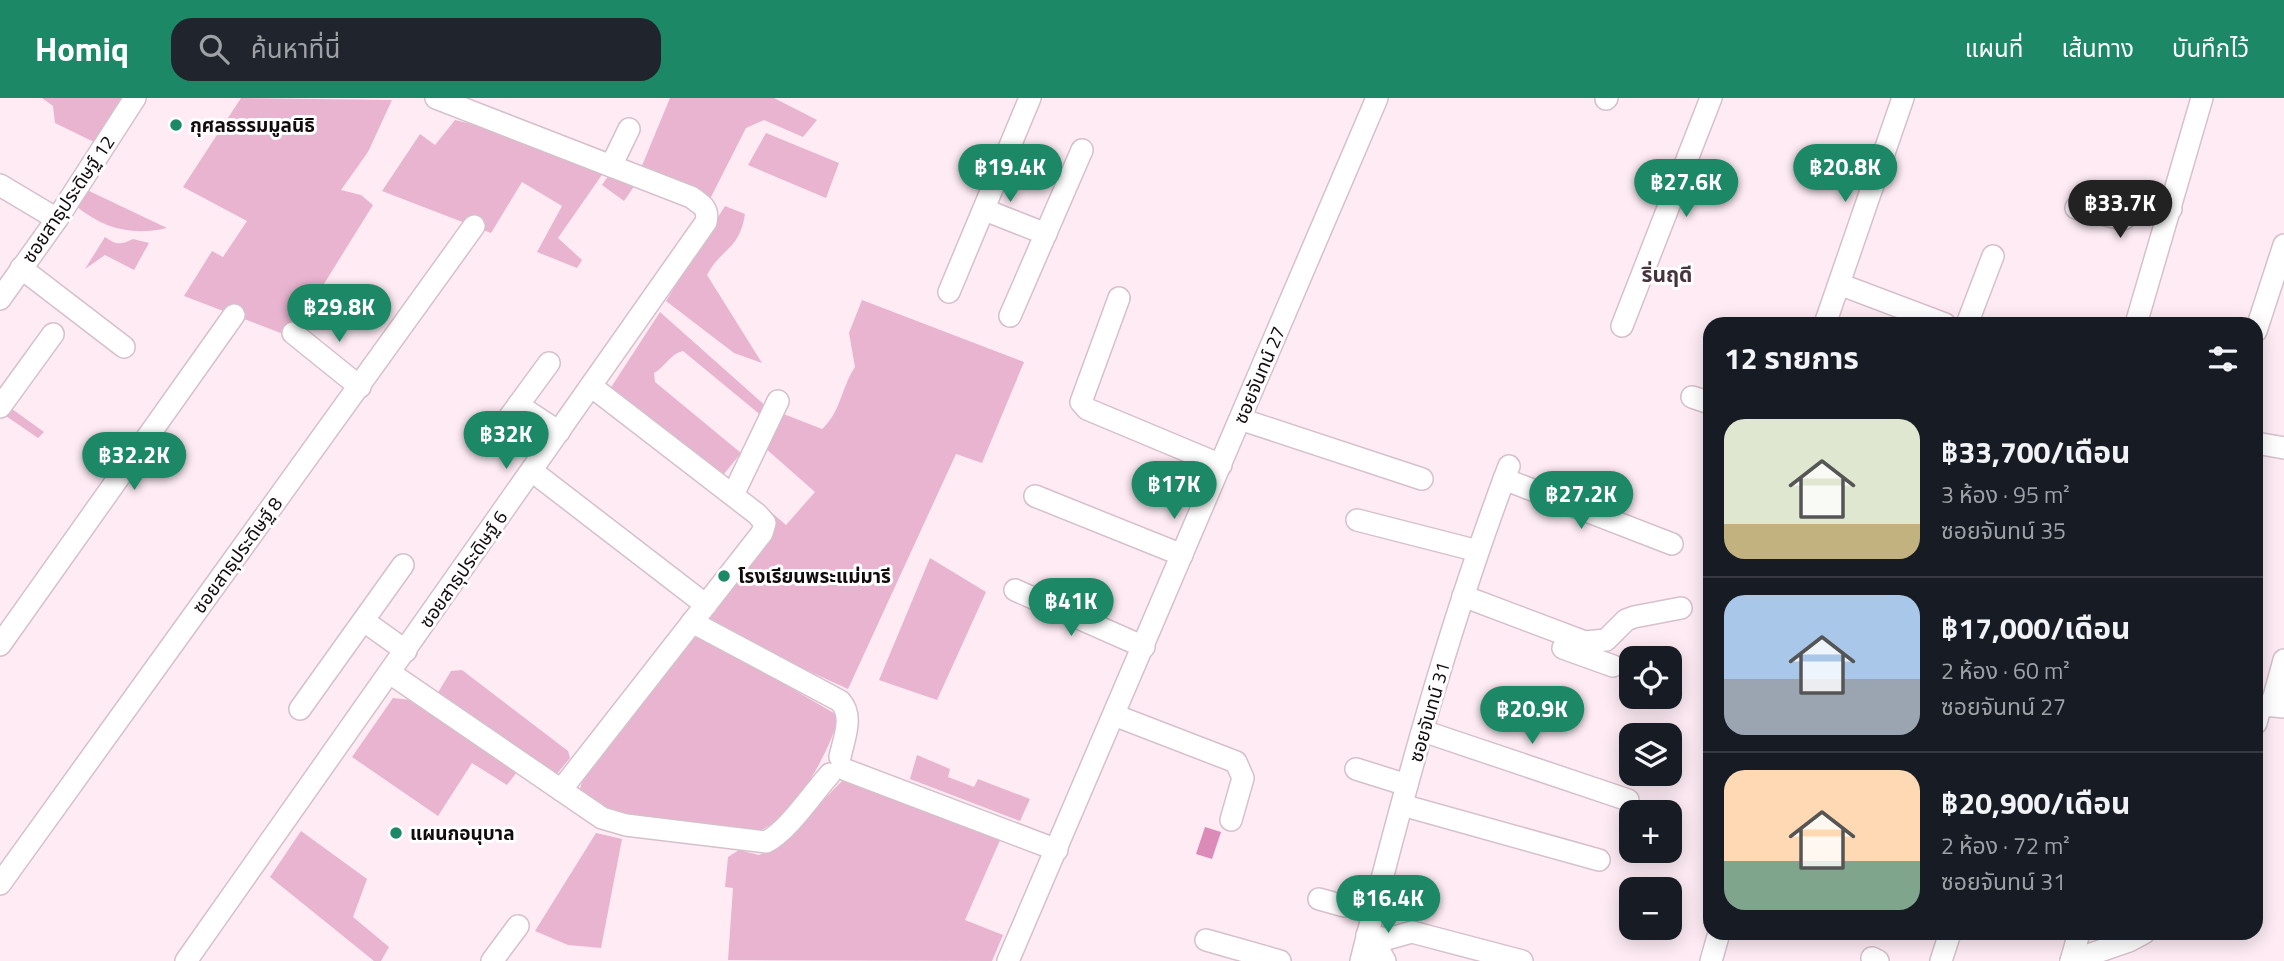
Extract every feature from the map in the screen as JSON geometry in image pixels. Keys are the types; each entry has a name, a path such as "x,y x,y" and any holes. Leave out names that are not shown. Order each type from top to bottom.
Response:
{"street":[{"name":"ซอยสาธุประดิษฐ์ 12","path":"0,299 57,219 135,98"},
{"path":"949,292 1030,98"},
{"name":"ซอยจันทน์ 27","path":"1009,961 1377,98"},
{"path":"1622,326 1711,98"},
{"path":"1827,317 1903,98"},
{"path":"2138,317 2202,98"},
{"name":"ซอยสาธุประดิษฐ์ 6","path":"186,961 706,222 708,214 705,206 691,197 449,101"},
{"path":"611,166 629,129"},
{"path":"1010,316 1082,149"},
{"path":"0,186 57,219"},
{"path":"2076,208 2123,219 2145,204 2171,209"},
{"path":"985,210 1046,234"},
{"name":"ซอยสาธุประดิษฐ์ 8","path":"0,884 474,226"},
{"path":"2262,317 2278,283 2284,245"},
{"path":"1971,317 1993,256"},
{"path":"21,268 124,347"},
{"path":"1839,284 1926,317"},
{"path":"1119,298 1081,402 1087,409 1221,465"},
{"path":"0,645 234,315"},
{"path":"293,333 360,387"},
{"path":"0,407 54,334"},
{"path":"489,444 549,363"},
{"path":"561,790 762,533 765,523 733,495 591,386"},
{"path":"733,495 778,401"},
{"path":"518,405 559,432"},
{"path":"1240,419 1422,479"},
{"path":"2263,444 2284,448"},
{"path":"532,471 706,605"},
{"name":"ซอยจันทน์ 31","path":"1364,949 1461,603 1507,472 1672,544"},
{"path":"1035,496 1182,555"},
{"path":"1357,520 1478,551"},
{"path":"300,709 403,565"},
{"path":"1015,590 1144,647"},
{"path":"1461,603 1584,642 1606,640 1626,620 1634,617 1681,608"},
{"path":"1461,603 1613,666"},
{"path":"364,621 406,651"},
{"path":"390,673 602,818 626,825 766,842 780,835 800,807 839,767 848,719 847,709 839,701 692,622"},
{"path":"2278,705 2283,670"},
{"path":"1114,715 1236,762 1243,778 1231,820"},
{"path":"1423,731 1628,800"},
{"path":"839,767 1057,850"},
{"path":"1356,769 1405,795 1599,860"},
{"path":"1319,899 1344,906 1358,898 1377,900"},
{"path":"492,961 518,926"},
{"path":"1364,949 1412,932 1522,961"},
{"path":"1206,940 1280,961"},
{"path":"1711,961 1717,940"},
{"path":"1941,961 1948,940"},
{"path":"2071,961 2077,940"},
{"path":"2071,961 2129,940"},
{"path":"1364,949 1379,953 1385,961"}],"shaded area":[{"path":"42,98 121,98 94,142 55,123 53,106"},
{"path":"241,98 392,100 368,152 341,190 361,195 373,205 291,337 184,296 212,251 223,257 247,221 183,187"},
{"path":"670,98 774,98 817,120 803,137 764,120 746,128 710,199 641,168"},
{"path":"455,120 517,135 606,169 558,238 582,260 577,268 537,252 562,206 522,182 491,233 382,191 420,134 435,145"},
{"path":"766,133 839,163 826,198 748,165"},
{"path":"611,172 637,182 624,201 602,185"},
{"path":"87,190 167,228 130,231 97,220 76,206"},
{"path":"725,206 745,214 742,226 734,242 707,275 762,363 734,353 666,301"},
{"path":"105,237 119,243 133,239 149,243 134,270 105,255 85,269"},
{"path":"862,300 1024,362 982,463 956,454 848,689 701,622 761,547 742,493 743,488 786,525 815,492 764,447 781,413 822,429 833,415 855,367 849,333"},
{"path":"660,312 768,408 763,417 683,351 654,373 655,382 741,453 724,474 714,476 608,392"},
{"path":"12,409 44,432 38,438 6,416"},
{"path":"930,558 986,592 937,700 879,680"},
{"path":"703,637 839,716 809,782 785,812 759,831 639,818 596,802 580,789 582,782 694,638"},
{"path":"462,670 568,751 570,758 556,775 436,696 451,671"},
{"path":"393,698 411,700 517,772 507,785 472,763 438,816 352,757"},
{"path":"917,755 950,769 948,777 974,787 978,779 1030,799 1020,821 910,779"},
{"path":"844,779 1001,838 965,920 1003,935 992,961 728,960 733,888 725,887 728,857 739,850 759,855 776,848"},
{"path":"1205,827 1221,832 1212,859 1196,854"},
{"path":"301,831 367,879 353,917 389,947 381,961 374,961 270,877"},
{"path":"596,833 622,839 601,948 568,945 535,931"}],"place":[{"name":"กุศลธรรมมูลนิธิ","path":"176,125"},
{"name":"โรงเรียนพระแม่มารี","path":"724,576"},
{"name":"แผนกอนุบาล","path":"396,833"}],"district":[{"name":"ริ่นฤดี","path":"1667,275"}]}
